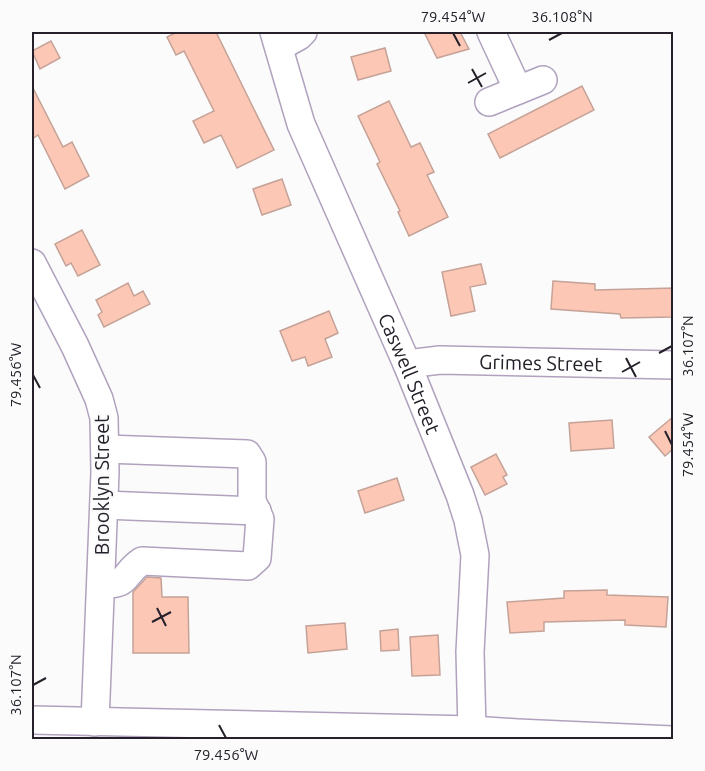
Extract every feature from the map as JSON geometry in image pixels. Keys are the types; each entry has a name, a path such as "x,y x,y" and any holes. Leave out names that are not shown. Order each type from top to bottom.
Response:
{"street":[{"path":"276,39 299,36 303,32"},
{"path":"489,102 530,85 491,32"},
{"name":"Caswell Street","path":"276,39 290,93 301,124 407,364 460,495 475,555 470,652 472,730"},
{"name":"Brooklyn Street","path":"32,263 75,346 99,399 104,418 104,505 95,722"},
{"name":"Grimes Street","path":"407,364 440,360 674,365"},
{"path":"101,584 117,584 125,578 132,567 142,561 248,566 258,558 260,519 252,501 252,462 247,454 105,449"},
{"path":"104,505 257,511"},
{"path":"32,720 472,730 672,740"}],"building":[{"path":"177,32 216,32 274,150 237,168 221,135 204,143 193,121 214,111 184,51 176,55 167,37"},
{"path":"424,32 460,32 469,49 437,58"},
{"path":"51,41 60,58 40,69 32,51"},
{"path":"385,48 391,71 358,80 351,57"},
{"path":"32,86 63,147 72,142 89,176 65,189 38,135 32,139"},
{"path":"582,86 594,110 500,158 488,134"},
{"path":"389,101 411,147 420,143 434,172 427,175 448,217 409,236 398,212 400,211 377,164 380,162 358,116"},
{"path":"282,179 291,205 262,215 253,189"},
{"path":"82,230 100,265 78,276 71,263 66,266 55,244"},
{"path":"481,264 486,284 470,287 475,311 451,316 442,272"},
{"path":"553,281 595,284 595,290 674,288 674,317 621,318 620,314 551,309"},
{"path":"128,283 134,296 143,291 150,304 104,327 98,315 102,312 96,300"},
{"path":"329,311 338,333 325,339 332,357 308,366 305,357 292,361 280,331"},
{"path":"674,416 674,448 665,456 649,437"},
{"path":"612,420 614,448 571,451 569,423"},
{"path":"496,454 507,475 503,477 507,484 485,495 471,467"},
{"path":"397,478 404,500 365,513 358,491"},
{"path":"147,577 161,578 162,597 188,597 189,653 133,653 133,592"},
{"path":"607,590 607,595 668,597 666,627 625,625 625,620 544,622 544,631 510,633 507,602 564,598 564,591"},
{"path":"345,623 347,649 308,653 306,626"},
{"path":"398,629 399,650 381,651 380,631"},
{"path":"438,635 440,675 412,676 410,637"}]}
